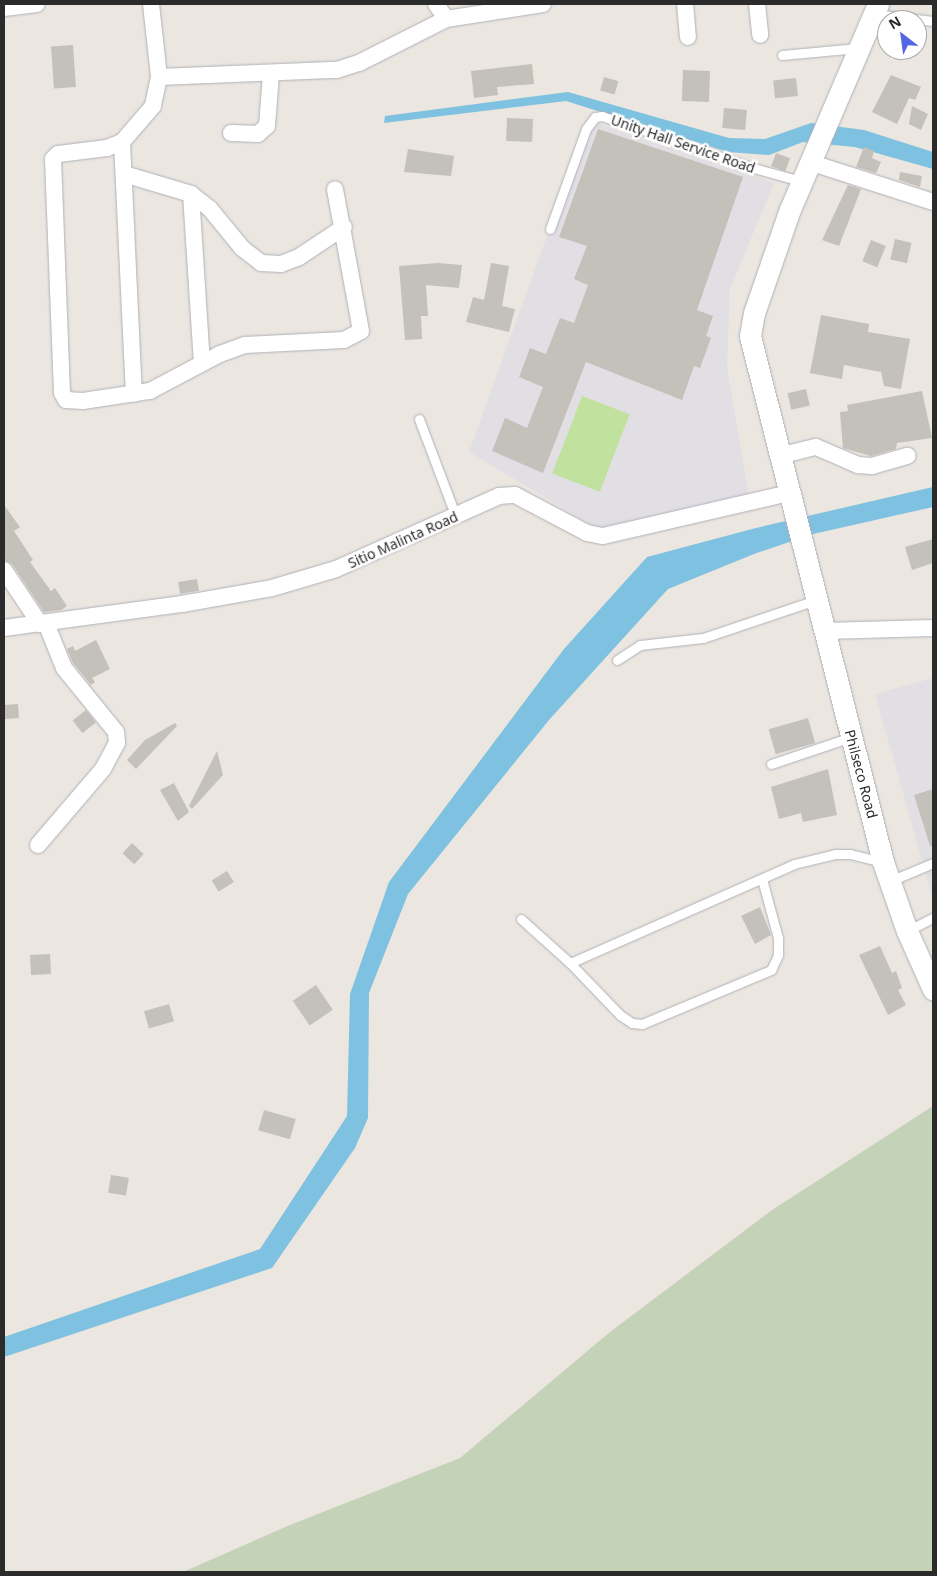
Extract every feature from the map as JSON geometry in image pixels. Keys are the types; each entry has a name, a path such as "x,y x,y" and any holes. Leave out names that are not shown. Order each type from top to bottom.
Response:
{"street":[{"path":"4,8 37,4"},
{"path":"151,4 159,77 152,106 122,142 107,148 58,154 53,159 62,393 72,402 134,394 164,386 202,363 245,345 344,340 360,331 344,227 335,188"},
{"path":"436,4 446,19"},
{"path":"159,77 271,74 349,66 446,19 507,6 543,4"},
{"path":"685,4 688,37"},
{"path":"757,4 760,35"},
{"path":"859,48 876,9"},
{"name":"Philseco Road","path":"859,48 842,81 801,181 754,313 750,336 886,872 907,931 933,989"},
{"path":"231,133 258,134 266,126 271,74"},
{"path":"122,142 134,394"},
{"path":"812,155 933,202"},
{"path":"124,174 192,194 210,209 252,257 269,264 281,264 299,257 344,227"},
{"path":"192,194 202,363"},
{"path":"779,456 816,447 858,465 872,466 908,456"},
{"name":"Sitio Malinta Road","path":"4,628 272,588 336,569 499,496 515,495 587,533 604,536 790,497"},
{"path":"4,570 43,623 64,668 116,732 117,743 103,770 38,845"},
{"path":"824,631 933,628"}],"lane":[{"path":"876,9 933,21"},
{"path":"782,55 859,48"},
{"name":"Unity Hall Service Road","path":"550,230 586,129 595,117 602,116 750,167 801,181"},
{"path":"419,419 456,516"},
{"path":"617,660 640,645 703,638 816,600"},
{"path":"771,764 852,737"},
{"path":"570,963 794,864 835,854 850,854 886,872 933,863"},
{"path":"521,919 570,963 620,1015 632,1023 642,1024 771,970 778,955 778,938 762,879"},
{"path":"907,931 933,918"}],"shaded area":[{"path":"589,120 774,183 730,289 727,367 750,503 603,532 469,452"},
{"path":"933,678 933,899 875,694"}],"green space":[{"path":"582,396 630,414 600,492 552,473"},
{"path":"933,1106 933,1572 183,1572 290,1525 460,1458 610,1332 772,1210"}],"water":[{"path":"568,92 729,138 765,139 811,123 864,130 933,152 933,169 855,147 803,142 769,155 728,152 566,101 384,123 385,116"},
{"path":"933,487 933,507 813,534 754,554 668,589 549,720 408,894 369,993 368,1118 355,1148 272,1268 4,1357 4,1337 260,1249 347,1116 350,994 389,882 564,649 647,557 756,528"}],"building":[{"path":"73,45 76,87 54,88 51,47"},
{"path":"532,64 534,84 497,87 498,95 474,98 471,71"},
{"path":"683,70 710,71 709,102 682,101"},
{"path":"891,75 921,87 915,100 909,98 897,124 872,112"},
{"path":"604,77 618,81 615,95 600,90"},
{"path":"796,78 798,96 775,98 773,80"},
{"path":"912,106 928,114 921,130 909,124"},
{"path":"724,108 747,110 745,130 722,128"},
{"path":"507,118 533,119 532,142 506,141"},
{"path":"598,129 743,177 697,310 713,316 706,336 711,338 700,368 694,366 682,400 586,362 543,473 492,451 505,418 527,428 543,387 519,377 530,348 546,354 560,318 574,323 588,285 574,279 587,246 559,237"},
{"path":"864,147 874,151 872,158 881,162 876,173 856,167"},
{"path":"408,149 454,156 451,176 404,172"},
{"path":"776,153 790,158 785,171 771,166"},
{"path":"900,172 922,176 920,187 899,180"},
{"path":"848,185 861,189 839,246 822,240"},
{"path":"895,239 912,243 907,263 890,259"},
{"path":"871,240 886,246 877,267 862,261"},
{"path":"438,263 462,265 459,288 426,285 428,316 421,316 422,339 405,340 399,266"},
{"path":"491,263 509,266 502,306 515,309 509,332 466,322 473,297 484,300"},
{"path":"821,315 869,324 868,332 910,339 901,389 884,386 881,372 844,365 842,379 810,373"},
{"path":"806,389 810,406 791,410 787,393"},
{"path":"922,391 932,438 897,443 896,449 871,456 843,448 840,412 848,411 847,405"},
{"path":"4,505 20,527 14,531 33,560 30,562 51,591 55,588 67,606 61,610 44,612 12,564 4,560"},
{"path":"933,539 933,563 912,570 905,547"},
{"path":"197,579 199,591 180,594 178,582"},
{"path":"96,640 110,669 92,678 95,682 91,685 73,663 67,649 73,646 75,651"},
{"path":"18,704 19,718 5,719 4,705"},
{"path":"86,710 96,723 82,733 73,720"},
{"path":"808,718 815,743 776,754 769,729"},
{"path":"175,723 177,726 136,769 127,760 145,740"},
{"path":"217,751 223,775 192,809 189,806"},
{"path":"828,769 837,815 803,822 801,813 779,819 771,787"},
{"path":"174,783 189,812 178,821 160,790"},
{"path":"933,789 933,846 930,846 914,795"},
{"path":"132,843 144,854 134,864 122,853"},
{"path":"227,871 234,882 219,892 212,881"},
{"path":"760,907 771,935 755,944 741,916"},
{"path":"880,946 892,973 896,971 902,988 898,990 906,1005 888,1015 859,955"},
{"path":"50,954 51,974 31,975 30,955"},
{"path":"316,985 333,1010 310,1026 293,1001"},
{"path":"169,1004 174,1021 149,1028 144,1011"},
{"path":"264,1110 296,1119 290,1139 258,1130"},
{"path":"111,1175 129,1178 126,1196 108,1193"}]}
